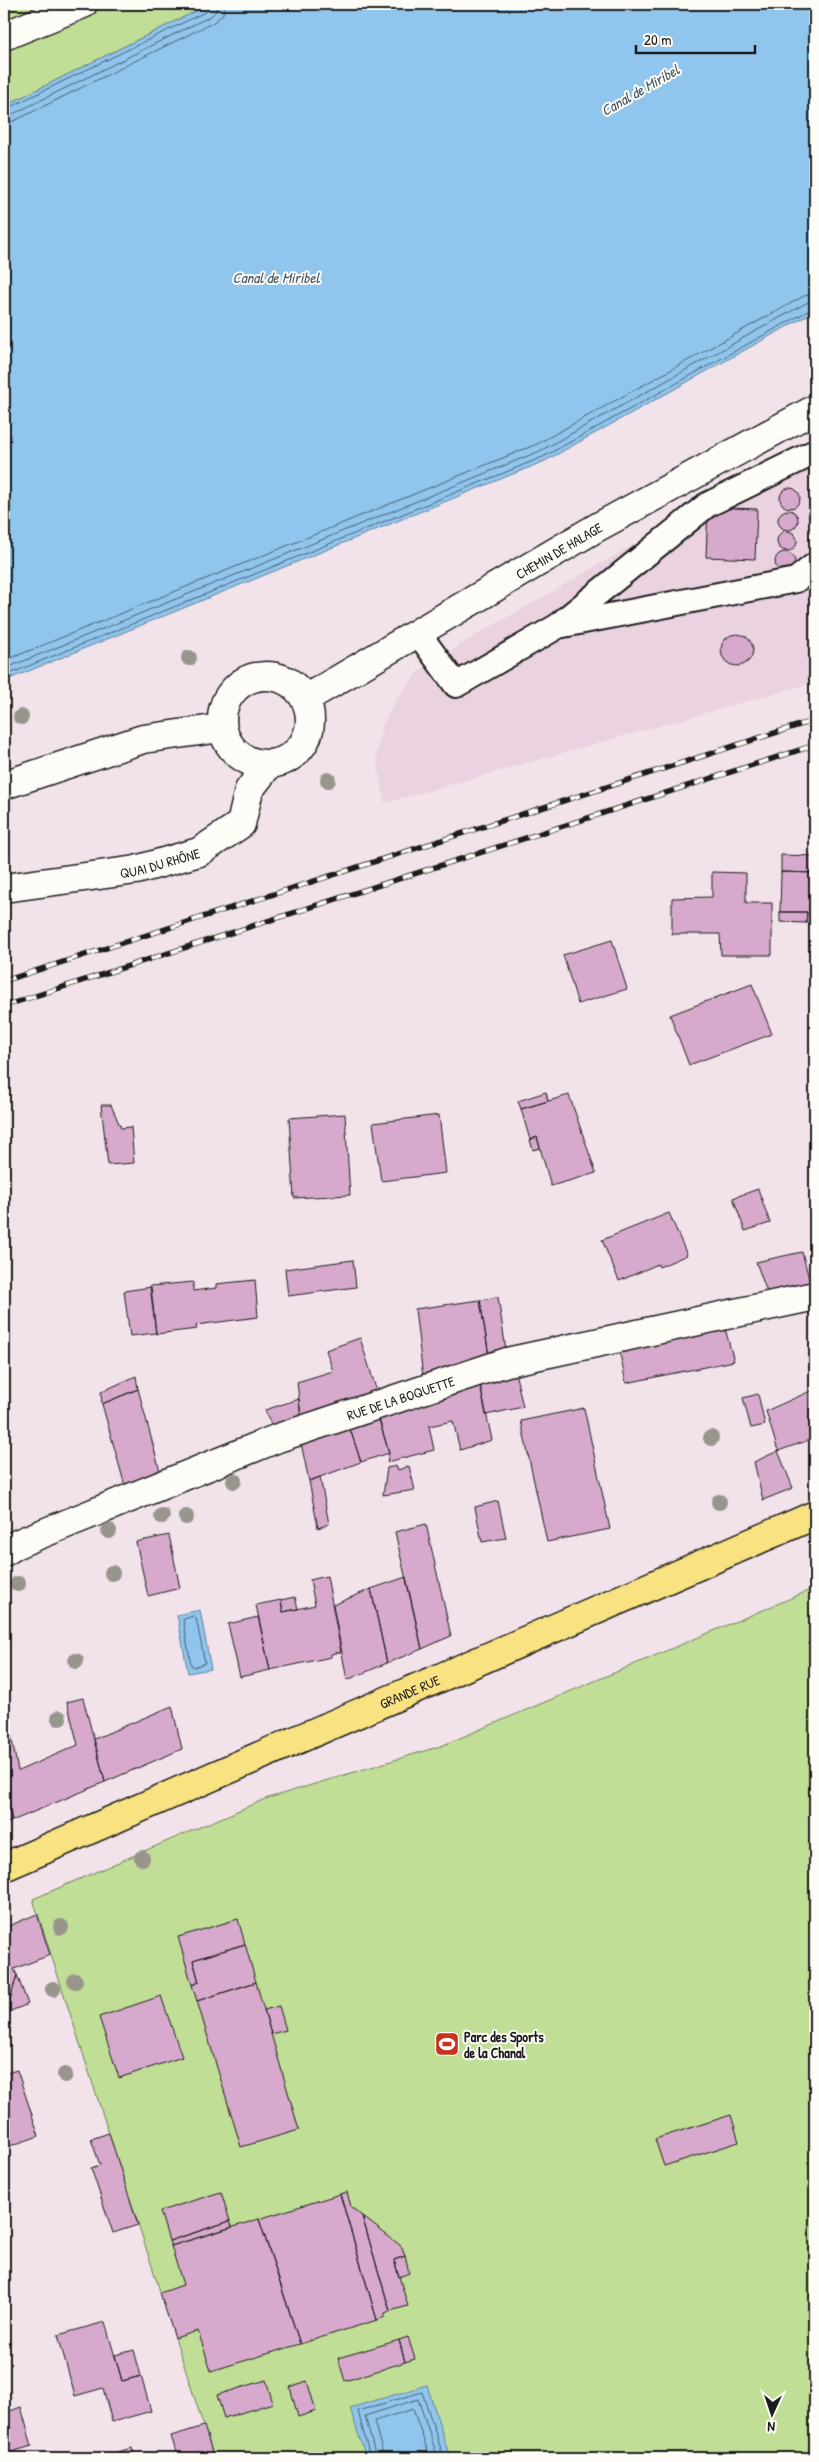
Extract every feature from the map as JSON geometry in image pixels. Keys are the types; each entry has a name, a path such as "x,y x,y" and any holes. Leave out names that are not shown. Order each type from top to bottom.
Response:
{"main road":[{"name":"GRANDE RUE","path":"4,1867 815,1515"}],"street":[{"path":"4,36 82,4"},
{"name":"CHEMIN DE HALAGE","path":"305,699 596,528 815,409"},
{"path":"263,675 277,676 290,682 305,699 310,717 309,731 304,743 294,754 282,762 269,764 254,763 241,757 231,748 221,728 222,709 228,696 237,685 249,678 263,675"},
{"path":"4,785 143,739 221,728"},
{"name":"QUAI DU RHÔNE","path":"4,888 136,870 199,852 241,824 249,790 269,764"},
{"name":"RUE DE LA BOQUETTE","path":"4,1552 19,1543 278,1438 507,1362 815,1296"}],"lane":[{"path":"418,633 456,685 558,626 707,505 815,452"},
{"path":"558,626 796,580 815,565"}],"shaded area":[{"path":"815,445 815,682 385,803 376,756 382,726 396,700 418,672 459,645 666,526"}],"green space":[{"path":"4,4 210,4 4,106"},
{"name":"Parc des Sports de la Chanal","path":"815,1588 815,2458 214,2458 33,1899 265,1799 441,1746"}],"water":[{"name":"Canal de Miribel","path":"210,4 815,4 815,311 545,461 4,681 4,106"},
{"path":"200,1610 211,1669 188,1673 177,1615"},
{"path":"427,2385 450,2458 366,2458 350,2408"}],"building":[{"path":"790,488 797,491 800,498 797,505 790,508 783,505 780,498 783,491"},
{"path":"708,507 757,509 755,559 706,557"},
{"path":"788,510 795,513 798,520 795,527 788,530 781,527 778,520 781,513"},
{"path":"787,531 794,534 797,541 794,548 787,551 780,548 777,541 780,534"},
{"path":"785,552 792,555 795,562 792,569 785,572 778,569 775,562 778,555"},
{"path":"737,634 743,635 748,639 752,644 752,656 748,661 743,665 737,666 731,665 726,661 722,656 721,650 722,644 726,639 731,635"},
{"path":"781,855 815,856 815,873 781,872"},
{"path":"712,872 746,873 746,903 772,903 772,955 721,955 720,934 672,934 672,898 712,897"},
{"path":"781,872 815,873 815,923 806,923 807,912 780,912"},
{"path":"780,912 807,912 806,923 780,922"},
{"path":"612,940 627,989 578,1004 563,955"},
{"path":"752,984 772,1034 689,1065 670,1015"},
{"path":"546,1092 548,1101 521,1109 518,1101"},
{"path":"569,1095 596,1173 551,1186 537,1137 530,1140 521,1109"},
{"path":"101,1105 111,1105 121,1128 131,1127 134,1163 108,1165"},
{"path":"345,1114 350,1195 294,1198 289,1118"},
{"path":"439,1115 446,1173 381,1181 373,1123"},
{"path":"537,1137 540,1148 533,1150 530,1140"},
{"path":"758,1189 770,1223 745,1231 733,1198"},
{"path":"669,1213 687,1255 659,1267 658,1264 619,1281 602,1240"},
{"path":"802,1252 811,1286 768,1295 756,1262"},
{"path":"353,1260 356,1287 288,1296 285,1269"},
{"path":"255,1280 258,1317 196,1325 197,1329 156,1334 150,1286 193,1282 193,1291 216,1288 216,1284"},
{"path":"151,1287 156,1333 130,1336 124,1291"},
{"path":"498,1297 506,1350 489,1356 480,1300"},
{"path":"480,1300 489,1356 423,1377 415,1309"},
{"path":"724,1325 734,1361 626,1383 619,1349"},
{"path":"360,1338 377,1392 301,1418 297,1382 333,1371 326,1350"},
{"path":"515,1372 523,1407 486,1415 479,1380"},
{"path":"136,1376 138,1389 102,1404 101,1392"},
{"path":"479,1380 492,1440 460,1450 453,1421 429,1426 434,1450 387,1462 389,1453 378,1416"},
{"path":"138,1389 160,1471 125,1486 102,1404"},
{"path":"815,1389 815,1438 778,1451 766,1411"},
{"path":"758,1394 765,1425 751,1428 743,1398"},
{"path":"299,1399 301,1418 272,1427 265,1410"},
{"path":"584,1408 610,1529 547,1542 521,1421"},
{"path":"378,1416 389,1453 361,1462 349,1426"},
{"path":"349,1426 361,1462 309,1481 301,1443"},
{"path":"778,1451 793,1488 763,1500 754,1462"},
{"path":"396,1466 398,1470 409,1466 415,1490 383,1495 387,1468"},
{"path":"320,1477 329,1524 318,1528 309,1481"},
{"path":"498,1501 506,1538 482,1542 475,1507"},
{"path":"426,1524 451,1636 422,1649 395,1532"},
{"path":"169,1535 180,1588 148,1596 136,1542"},
{"path":"327,1576 341,1652 331,1654 331,1657 270,1670 256,1605 281,1600 283,1612 315,1605 310,1580"},
{"path":"406,1577 422,1649 387,1663 371,1589"},
{"path":"371,1589 387,1663 347,1680 333,1605"},
{"path":"295,1597 298,1609 283,1612 281,1600"},
{"path":"258,1617 270,1670 240,1677 228,1624"},
{"path":"83,1698 105,1782 12,1821 4,1787 4,1699 18,1771 78,1745 67,1702"},
{"path":"172,1706 182,1749 105,1782 94,1739"},
{"path":"4,1787 12,1821 4,1825"},
{"path":"37,1914 50,1955 14,1969 17,1975 6,2013 4,2012 4,1928"},
{"path":"238,1919 245,1944 193,1960 199,1982 192,1985 178,1937"},
{"path":"245,1944 256,1982 197,2001 192,1985 199,1982 193,1960"},
{"path":"17,1975 28,2004 6,2013"},
{"path":"256,1982 299,2130 241,2147 197,2001"},
{"path":"161,1996 182,2057 119,2078 99,2017"},
{"path":"279,2006 286,2030 271,2034 264,2010"},
{"path":"17,2070 39,2136 4,2148 4,2074"},
{"path":"731,2115 739,2142 664,2166 655,2139"},
{"path":"109,2133 138,2225 113,2233 91,2168 100,2165 91,2139"},
{"path":"221,2192 230,2221 169,2241 160,2211"},
{"path":"347,2192 351,2207 362,2216 390,2311 385,2313 385,2317 377,2320 340,2194"},
{"path":"340,2194 377,2320 300,2344 259,2219"},
{"path":"362,2216 401,2246 405,2256 394,2260 408,2306 390,2311"},
{"path":"259,2219 300,2344 211,2371 198,2331 175,2338 160,2293 183,2285 171,2246"},
{"path":"230,2221 232,2227 171,2246 169,2241"},
{"path":"405,2256 409,2273 399,2277 394,2260"},
{"path":"105,2322 122,2381 141,2376 151,2411 112,2422 103,2388 75,2396 58,2335"},
{"path":"408,2337 415,2359 405,2362 399,2340"},
{"path":"399,2340 405,2362 345,2381 338,2358"},
{"path":"134,2350 141,2376 122,2381 115,2355"},
{"path":"266,2380 273,2403 224,2418 217,2395"},
{"path":"307,2381 316,2411 298,2417 290,2387"},
{"path":"4,2402 7,2412 21,2407 32,2446 4,2454"},
{"path":"204,2426 214,2458 178,2458 171,2436"},
{"path":"132,2448 136,2458 95,2458"}],"railway":[{"path":"4,981 815,720"},
{"path":"4,1006 815,745"}],"place":[{"name":"Parc des Sports de la Chanal","path":"447,2044"}]}
